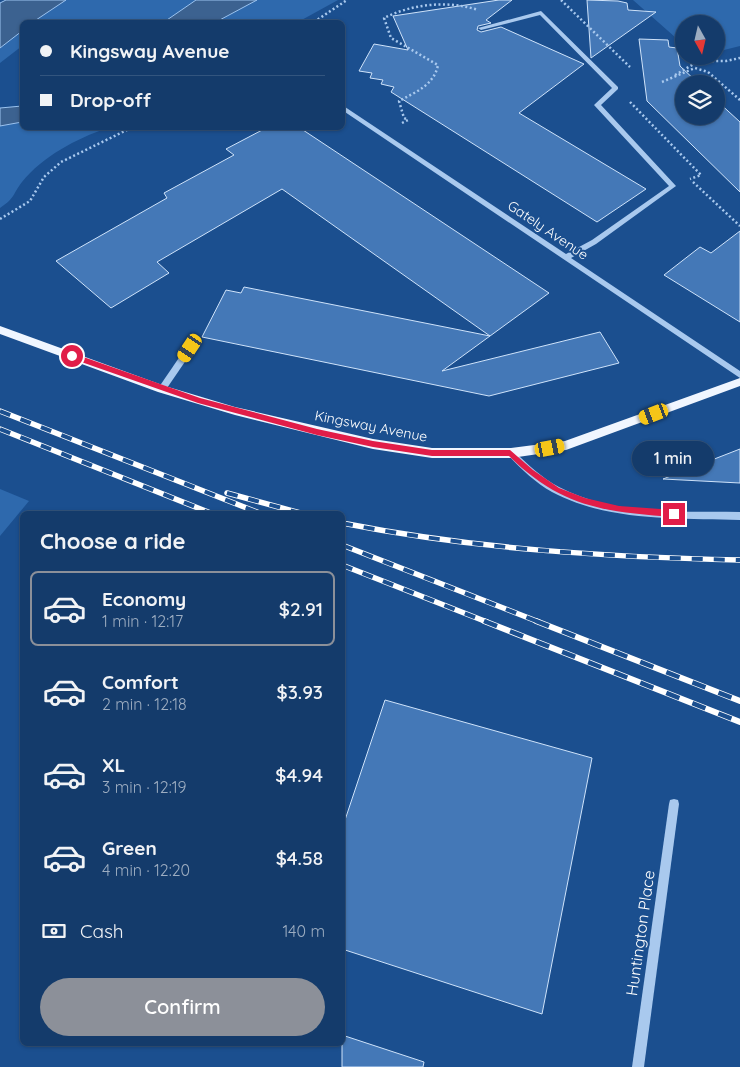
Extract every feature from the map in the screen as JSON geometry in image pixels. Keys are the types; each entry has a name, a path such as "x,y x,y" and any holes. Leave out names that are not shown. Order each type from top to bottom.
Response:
{"main road":[{"name":"Kingsway Avenue","path":"0,330 162,389 235,411 373,444 432,453 510,453 550,448 580,441 740,382"}],"street":[{"path":"481,28 540,12 616,88 597,105 673,186 594,242 567,257"},
{"name":"Gately Avenue","path":"345,109 740,375"},
{"path":"162,389 190,348"},
{"path":"510,453 530,472 556,490 583,501 619,510 740,516"},
{"name":"Huntington Place","path":"638,1067 674,804"}],"path":[{"path":"317,20 347,0"},
{"path":"438,0 476,8 491,26"},
{"path":"561,0 630,67"},
{"path":"384,134 408,120 404,118 399,101 432,82 438,73 438,64 391,38 384,18 404,8 444,2"},
{"path":"740,58 726,61 699,60 662,82 695,68 708,72 740,100"},
{"path":"616,88 670,141 672,146 701,175 689,179 740,226"},
{"path":"0,219 30,201 44,177 61,162 127,130"}],"shaded area":[{"path":"6,0 66,0 36,20 20,20 20,33 0,48 0,3"},
{"path":"66,0 196,0 167,20 36,20"},
{"path":"196,0 257,0 220,20 167,20"},
{"path":"257,0 338,0 302,20 220,20"},
{"path":"633,0 740,0 740,46 725,50 725,15 675,15 675,37"},
{"path":"20,33 20,48 0,63 0,48"},
{"path":"20,106 20,122 0,126 0,108"},
{"path":"20,122 20,130 102,130 72,143 50,156 30,173 11,198 0,208 0,126"},
{"path":"0,489 29,501 0,536"}],"building":[{"path":"499,0 512,0 486,20 491,23 478,26 477,30 481,32 501,27 584,64 519,113 646,189 597,222 391,92 394,87 381,84 383,80 370,78 372,73 359,71 374,44 408,50 393,16"},
{"path":"587,0 618,1 627,3 628,10 656,12 591,58"},
{"path":"639,39 668,40 669,47 675,48 675,65 680,65 690,75 675,75 675,125 725,125 725,108 740,122 740,192 647,101"},
{"path":"262,130 303,130 549,293 490,336 282,189 157,262 169,273 111,308 56,261 167,198 164,193 234,155 226,149"},
{"path":"740,231 740,322 664,275 700,247 711,253"},
{"path":"244,287 490,336 442,371 600,332 619,363 489,396 202,337 226,290 241,293"},
{"path":"740,449 740,483 663,479"},
{"path":"385,700 592,758 542,1014 345,950 345,820"},
{"path":"345,1036 424,1062 423,1067 342,1067 342,1046 345,1046"}],"railway":[{"path":"0,411 254,511"},
{"path":"0,429 205,511"},
{"path":"227,493 293,511"},
{"path":"345,524 441,539 540,550 640,557 740,560"},
{"path":"345,546 539,622"},
{"path":"345,566 487,622"},
{"path":"484,621 740,722"},
{"path":"536,621 740,701"}],"route":[{"path":"72,356 162,389 235,411 317,432 373,444 432,453 510,453 530,472 556,490 583,501 619,510 674,514"}]}
